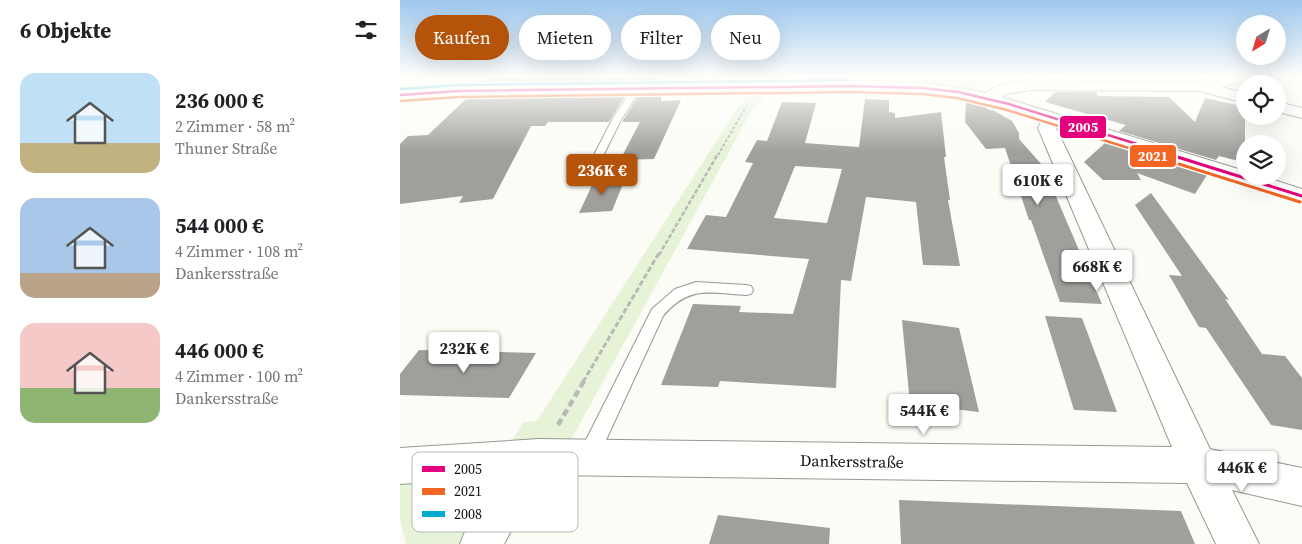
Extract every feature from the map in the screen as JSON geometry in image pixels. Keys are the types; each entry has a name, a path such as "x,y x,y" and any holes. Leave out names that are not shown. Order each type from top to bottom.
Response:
{"street":[{"path":"1004,102 1302,196"},
{"path":"1286,108 1302,113"},
{"path":"1052,117 1047,128 1198,465 1238,544"},
{"name":"Dankersstraße","path":"578,458 1198,465 1302,487"},
{"path":"481,544 488,532"}],"lane":[{"path":"588,176 626,102"},
{"path":"588,458 631,364 657,313 663,306 680,292 696,287 746,290"}],"path":[{"path":"542,452 748,102"}],"green space":[{"path":"742,102 758,102 752,110 571,440 559,452 506,452 523,422 537,421"},
{"path":"412,481 412,532 477,532 465,544 406,544 400,519 400,482"}],"building":[{"path":"462,102 621,102 609,122 548,122 545,126 531,126 493,199 459,203 463,196 400,204 400,144 408,136 428,135"},
{"path":"634,102 680,102 654,159 620,160 640,122 622,122"},
{"path":"782,102 816,103 805,143 859,147 865,102 889,102 889,112 895,113 895,118 941,112 946,157 944,157 950,200 948,200 960,266 923,265 916,202 866,197 851,281 841,280 836,388 720,381 718,387 661,385 693,304 741,306 739,312 793,314 809,259 687,249 706,215 726,217 753,163 745,162 757,140 767,141","holes":["795,166 842,169 827,223 774,218"]},
{"path":"966,102 978,104 992,111 991,109 1012,121 1019,133 1019,139 1043,166 1102,304 1060,302 1031,220 1029,220 1005,148 986,149 965,122"},
{"path":"1046,102 1175,102 1195,122 1203,102 1224,102 1236,105 1236,125 1245,125 1245,135 1236,135 1236,160 1219,156 1216,160 1119,131 1126,125"},
{"path":"1106,142 1207,175 1195,194 1137,173 1141,180 1103,180 1084,162"},
{"path":"625,179 612,211 579,213 594,181"},
{"path":"1151,193 1229,300 1225,299 1262,354 1285,356 1302,378 1302,430 1271,425 1206,328 1199,327 1169,275 1182,276 1135,205"},
{"path":"1045,316 1082,318 1117,412 1074,410"},
{"path":"902,320 959,328 979,412 910,404"},
{"path":"419,350 536,353 509,398 400,395 400,374"},
{"path":"899,500 1181,511 1195,544 901,544"},
{"path":"718,515 830,528 829,544 709,544"}],"transit line":[{"name":"2021","path":"975,102 1007,110 1300,202"},
{"name":"2005","path":"1002,102 1302,196"}]}
